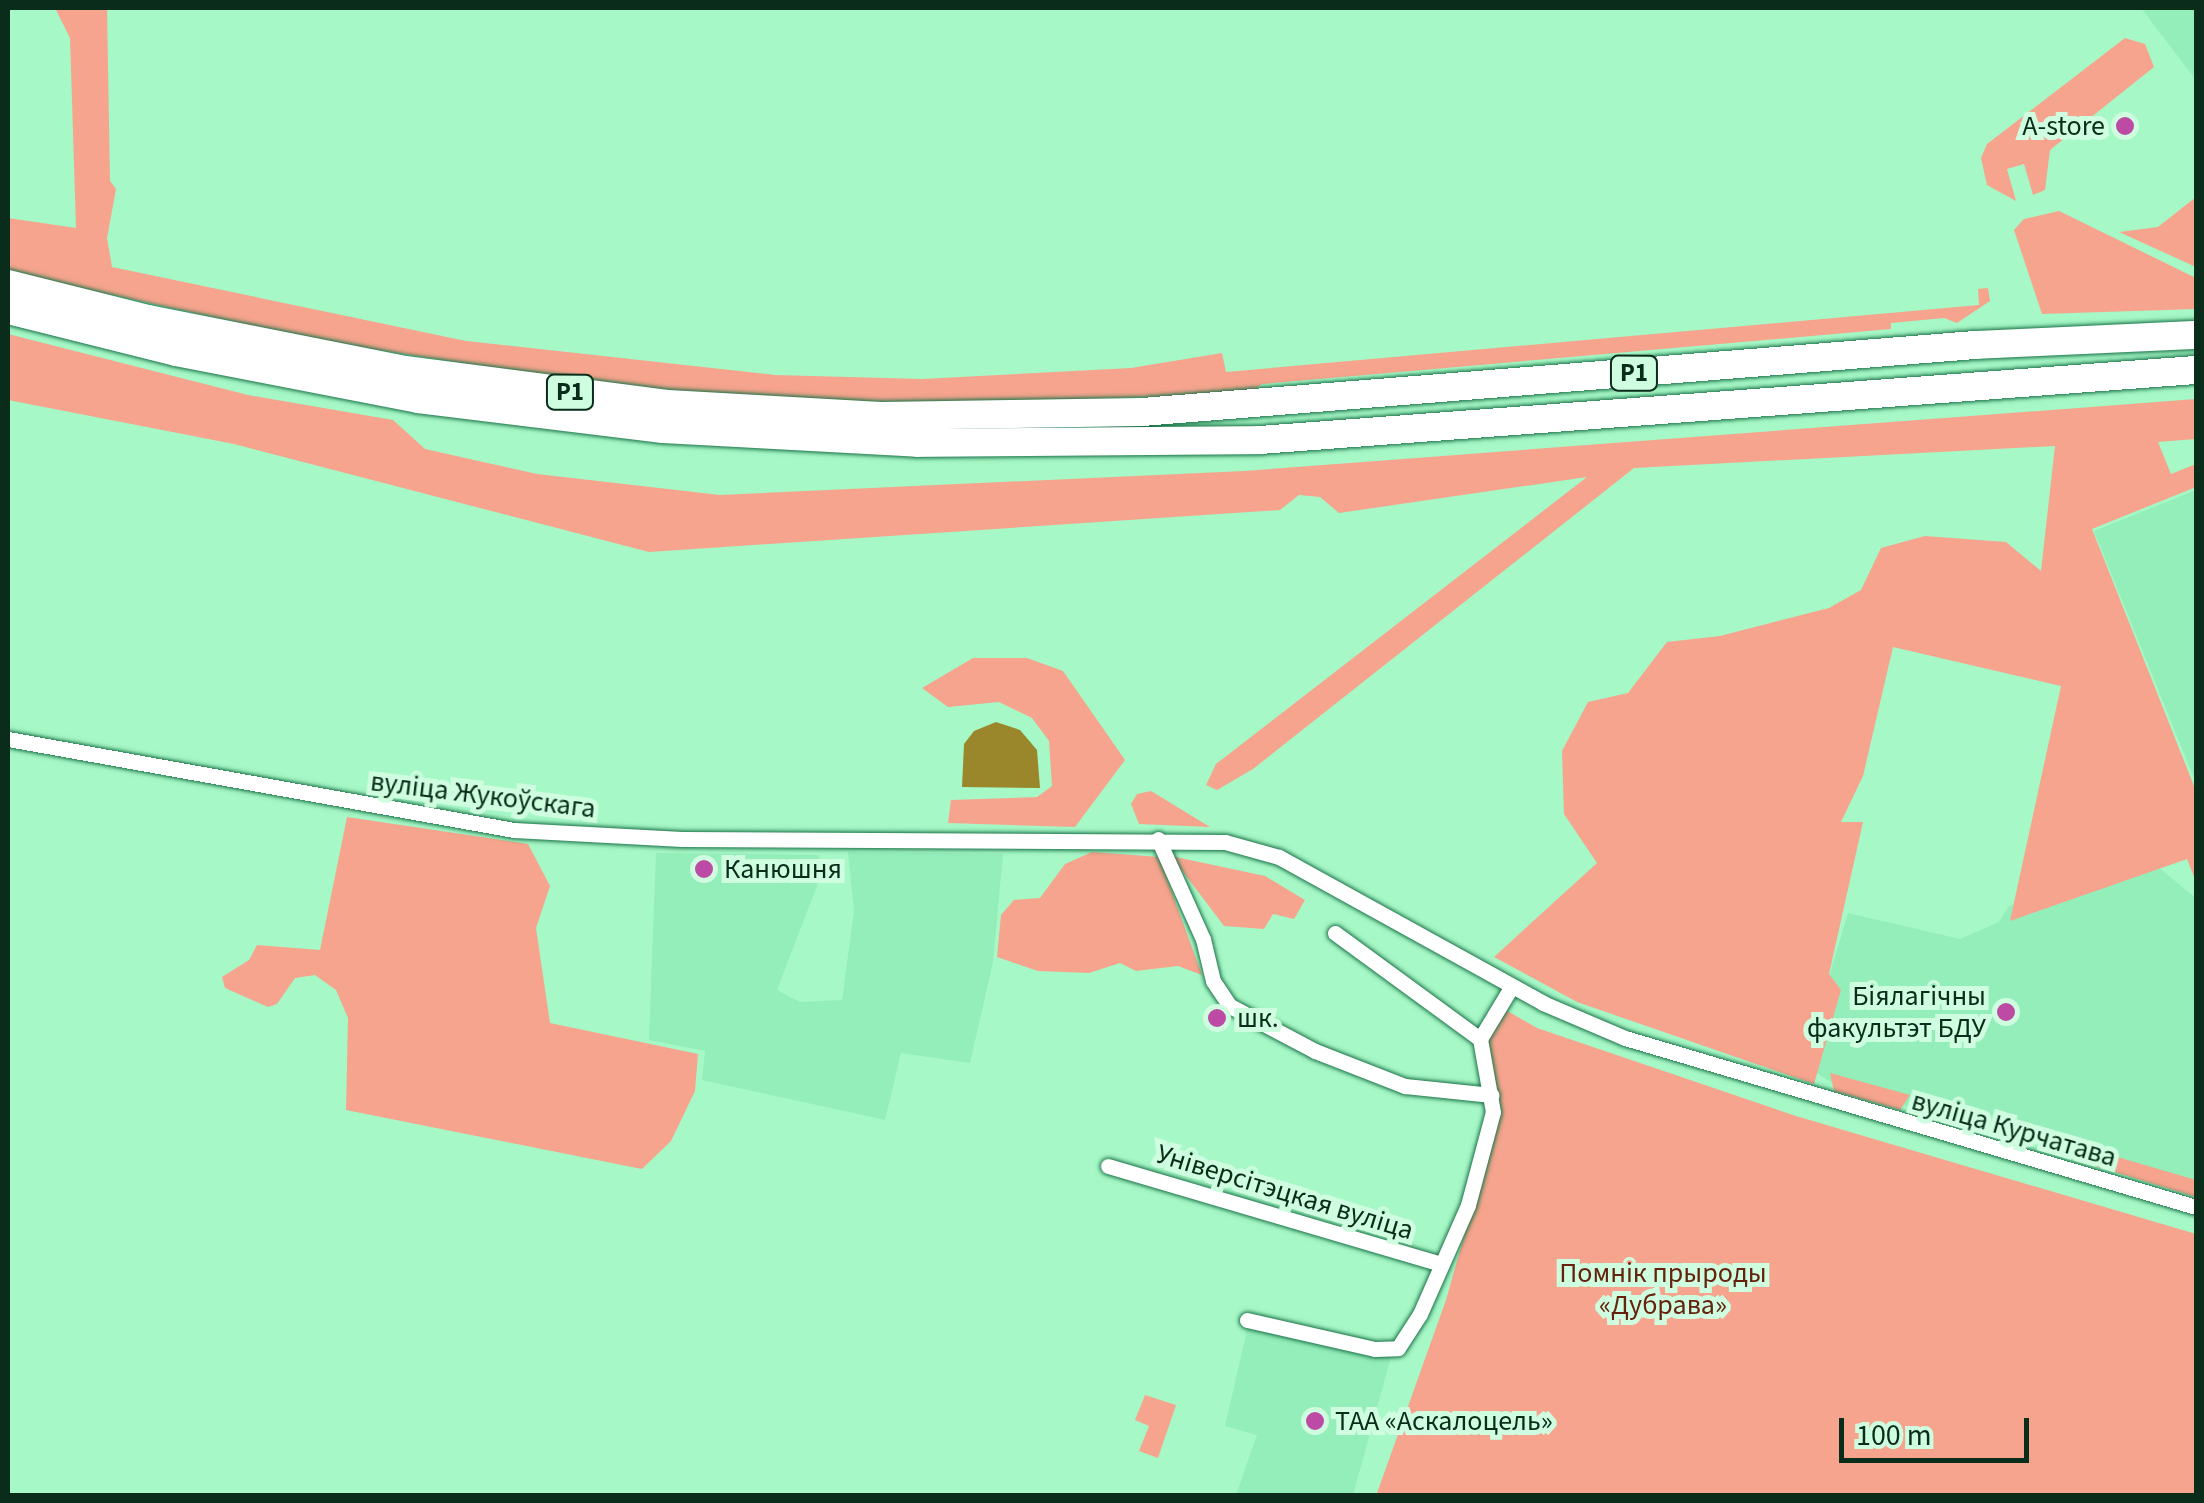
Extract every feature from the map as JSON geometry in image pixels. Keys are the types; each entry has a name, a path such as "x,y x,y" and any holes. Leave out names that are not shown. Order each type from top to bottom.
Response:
{"highway":[{"name":"Р1","path":"8,284 148,319 405,370 667,404 881,416 1142,412 1974,345 2196,334"},
{"name":"Р1","path":"8,310 192,356 418,398 663,429 918,443 1260,440 2189,372"}],"street":[{"name":"вуліца Жукоўскага","path":"8,739 514,830 682,839 1225,842 1279,857 1512,986"},
{"path":"1158,839 1203,939 1213,980 1230,1006 1315,1051 1405,1086 1492,1096"},
{"path":"1335,933 1480,1039 1492,1096 1473,1189 1440,1264"},
{"path":"1480,1039 1512,986"},
{"name":"вуліца Курчатава","path":"1512,986 1625,1038 1818,1100 2196,1207"},
{"name":"Універсітэцкая вуліца","path":"1108,1166 1440,1264 1398,1348 1375,1349 1247,1320"}],"shaded area":[{"path":"2141,8 2196,8 2196,80"},
{"path":"2196,490 2196,783 2094,531"},
{"path":"996,722 1020,730 1037,750 1040,788 962,787 964,744 974,731"},
{"path":"848,852 1003,854 993,962 970,1063 901,1053 885,1120 702,1080 705,1051 649,1040 656,853 819,855 820,878 777,990 800,1002 842,1000 854,911"},
{"path":"2142,854 2196,898 2196,1191 1837,1086 1803,1064 1848,913 1960,939 1999,922 2009,906"},
{"path":"1254,1326 1391,1357 1353,1495 1236,1495 1257,1435 1225,1426 1247,1330"}],"green space":[{"path":"55,8 107,8 110,181 116,189 107,238 112,267 466,341 775,375 922,379 1131,368 1222,353 1226,372 1979,305 1978,289 1988,288 1990,301 1957,323 1944,318 1891,323 1891,329 1262,384 1249,393 991,403 737,400 540,375 327,342 8,272 8,218 76,228 70,38"},
{"path":"2125,38 2145,44 2154,67 2050,150 2045,190 2033,195 2024,164 2007,169 2016,201 1987,185 1981,158 1987,144"},
{"path":"2196,197 2196,267 2119,232 2158,227"},
{"path":"2059,211 2196,278 2196,309 2042,314 2014,230 2024,219"},
{"path":"8,334 248,395 393,420 425,449 537,474 720,495 1244,471 2196,399 2196,439 2158,442 2171,474 2196,464 2196,487 2092,529 2196,791 2196,882 2187,859 2010,921 2061,686 1893,647 1863,776 1841,822 1863,822 1829,974 1841,990 1814,1084 1577,1002 1494,957 1597,863 1564,814 1562,751 1588,702 1628,693 1667,642 1720,636 1829,608 1861,590 1881,548 1925,536 2006,542 2041,571 2055,446 1634,468 1253,769 1217,790 1206,785 1216,764 1587,477 1339,513 1320,497 1299,495 1280,510 649,552 234,444 8,400"},
{"path":"973,658 1027,658 1063,671 1125,760 1075,827 948,823 951,800 1037,797 1052,786 1049,741 1032,718 999,702 948,707 922,688"},
{"path":"1151,791 1210,827 1139,824 1131,804 1137,794"},
{"path":"347,817 528,844 550,886 536,928 550,1023 698,1054 695,1091 671,1141 642,1169 346,1110 348,1018 336,990 315,975 295,978 277,1004 268,1007 225,988 222,977 249,960 257,945 320,950"},
{"path":"1092,852 1159,857 1202,975 1178,966 1136,971 1120,963 1089,973 1038,971 997,957 1001,915 1014,900 1040,898 1065,864"},
{"path":"1171,856 1265,876 1305,900 1294,919 1273,914 1264,929 1224,926"},
{"name":"Помнік прыроды «Дубрава»","path":"1504,1009 1537,1028 1796,1116 2196,1234 2196,1495 1376,1496 1446,1300 1497,1119 1484,1040"},
{"path":"1830,1073 1910,1095 1900,1110 1834,1091"},
{"path":"2066,1142 2196,1180 2196,1197 2069,1158"},
{"path":"1145,1395 1176,1405 1158,1458 1139,1451 1149,1426 1135,1420"}],"place":[{"name":"А-store","path":"2125,126"},
{"name":"Канюшня","path":"704,869"},
{"name":"Біялагічны факультэт БДУ","path":"2006,1012"},
{"name":"шк.","path":"1217,1018"},
{"name":"ТАА «Аскалоцель»","path":"1315,1421"}]}
